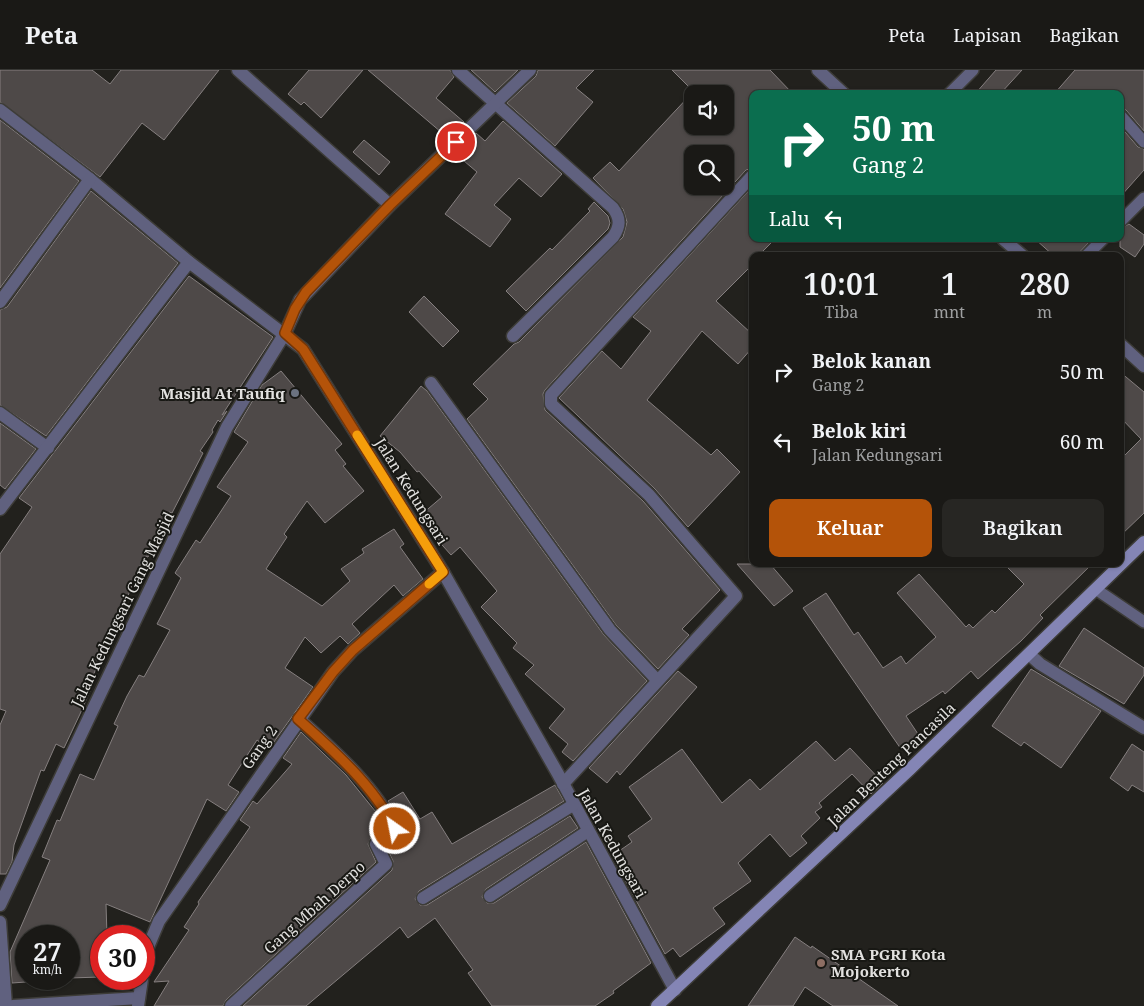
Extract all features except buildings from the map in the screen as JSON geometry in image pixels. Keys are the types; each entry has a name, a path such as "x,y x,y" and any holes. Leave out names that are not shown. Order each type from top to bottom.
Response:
{"street":[{"path":"238,70 390,205"},
{"path":"458,70 619,215 619,222 613,237 513,336"},
{"path":"285,333 295,309 306,292 390,205 530,70"},
{"path":"818,70 840,90"},
{"name":"Jalan Kedungsari","path":"0,110 90,180 190,262 285,333 303,349 443,572 563,784 675,990"},
{"path":"563,784 736,596 649,495 551,404 550,399 554,390 749,179"},
{"path":"0,302 90,180"},
{"path":"1007,242 1019,252"},
{"path":"0,509 190,262"},
{"name":"Jalan Kedungsari Gang Masjid","path":"0,905 227,427 285,333"},
{"path":"1124,348 1144,366"},
{"path":"431,383 610,630 657,680"},
{"path":"0,414 48,448"},
{"name":"Jalan Benteng Pancasila","path":"1124,562 1144,542"},
{"name":"Jalan Benteng Pancasila","path":"657,1006 1120,567"},
{"name":"Gang 2","path":"155,930 159,921 298,719 333,672 353,650 443,572"},
{"path":"1029,654 1040,664 1144,728"},
{"name":"Gang Mbah Derpo","path":"231,1006 386,864 376,844 395,829 365,786 322,740 298,719"},
{"path":"423,898 573,805"},
{"path":"490,896 588,831"},
{"path":"0,922 6,1006"},
{"path":"13,1006 138,1002"}],"lane":[{"path":"953,90 972,70"},
{"path":"1124,120 1144,142"},
{"path":"1124,218 1144,198"},
{"path":"1090,252 1100,242"},
{"path":"1097,590 1144,622"}],"slow traffic":[{"path":"357,435 443,572 429,584"}],"place":[{"name":"Masjid At Taufiq","path":"295,393"},
{"name":"SMA PGRI Kota Mojokerto","path":"821,963"}],"route":[{"path":"395,829 371,792 322,740 298,719 333,672 353,650 443,572 303,349 285,333 295,309 306,292 390,205 456,142"}]}
